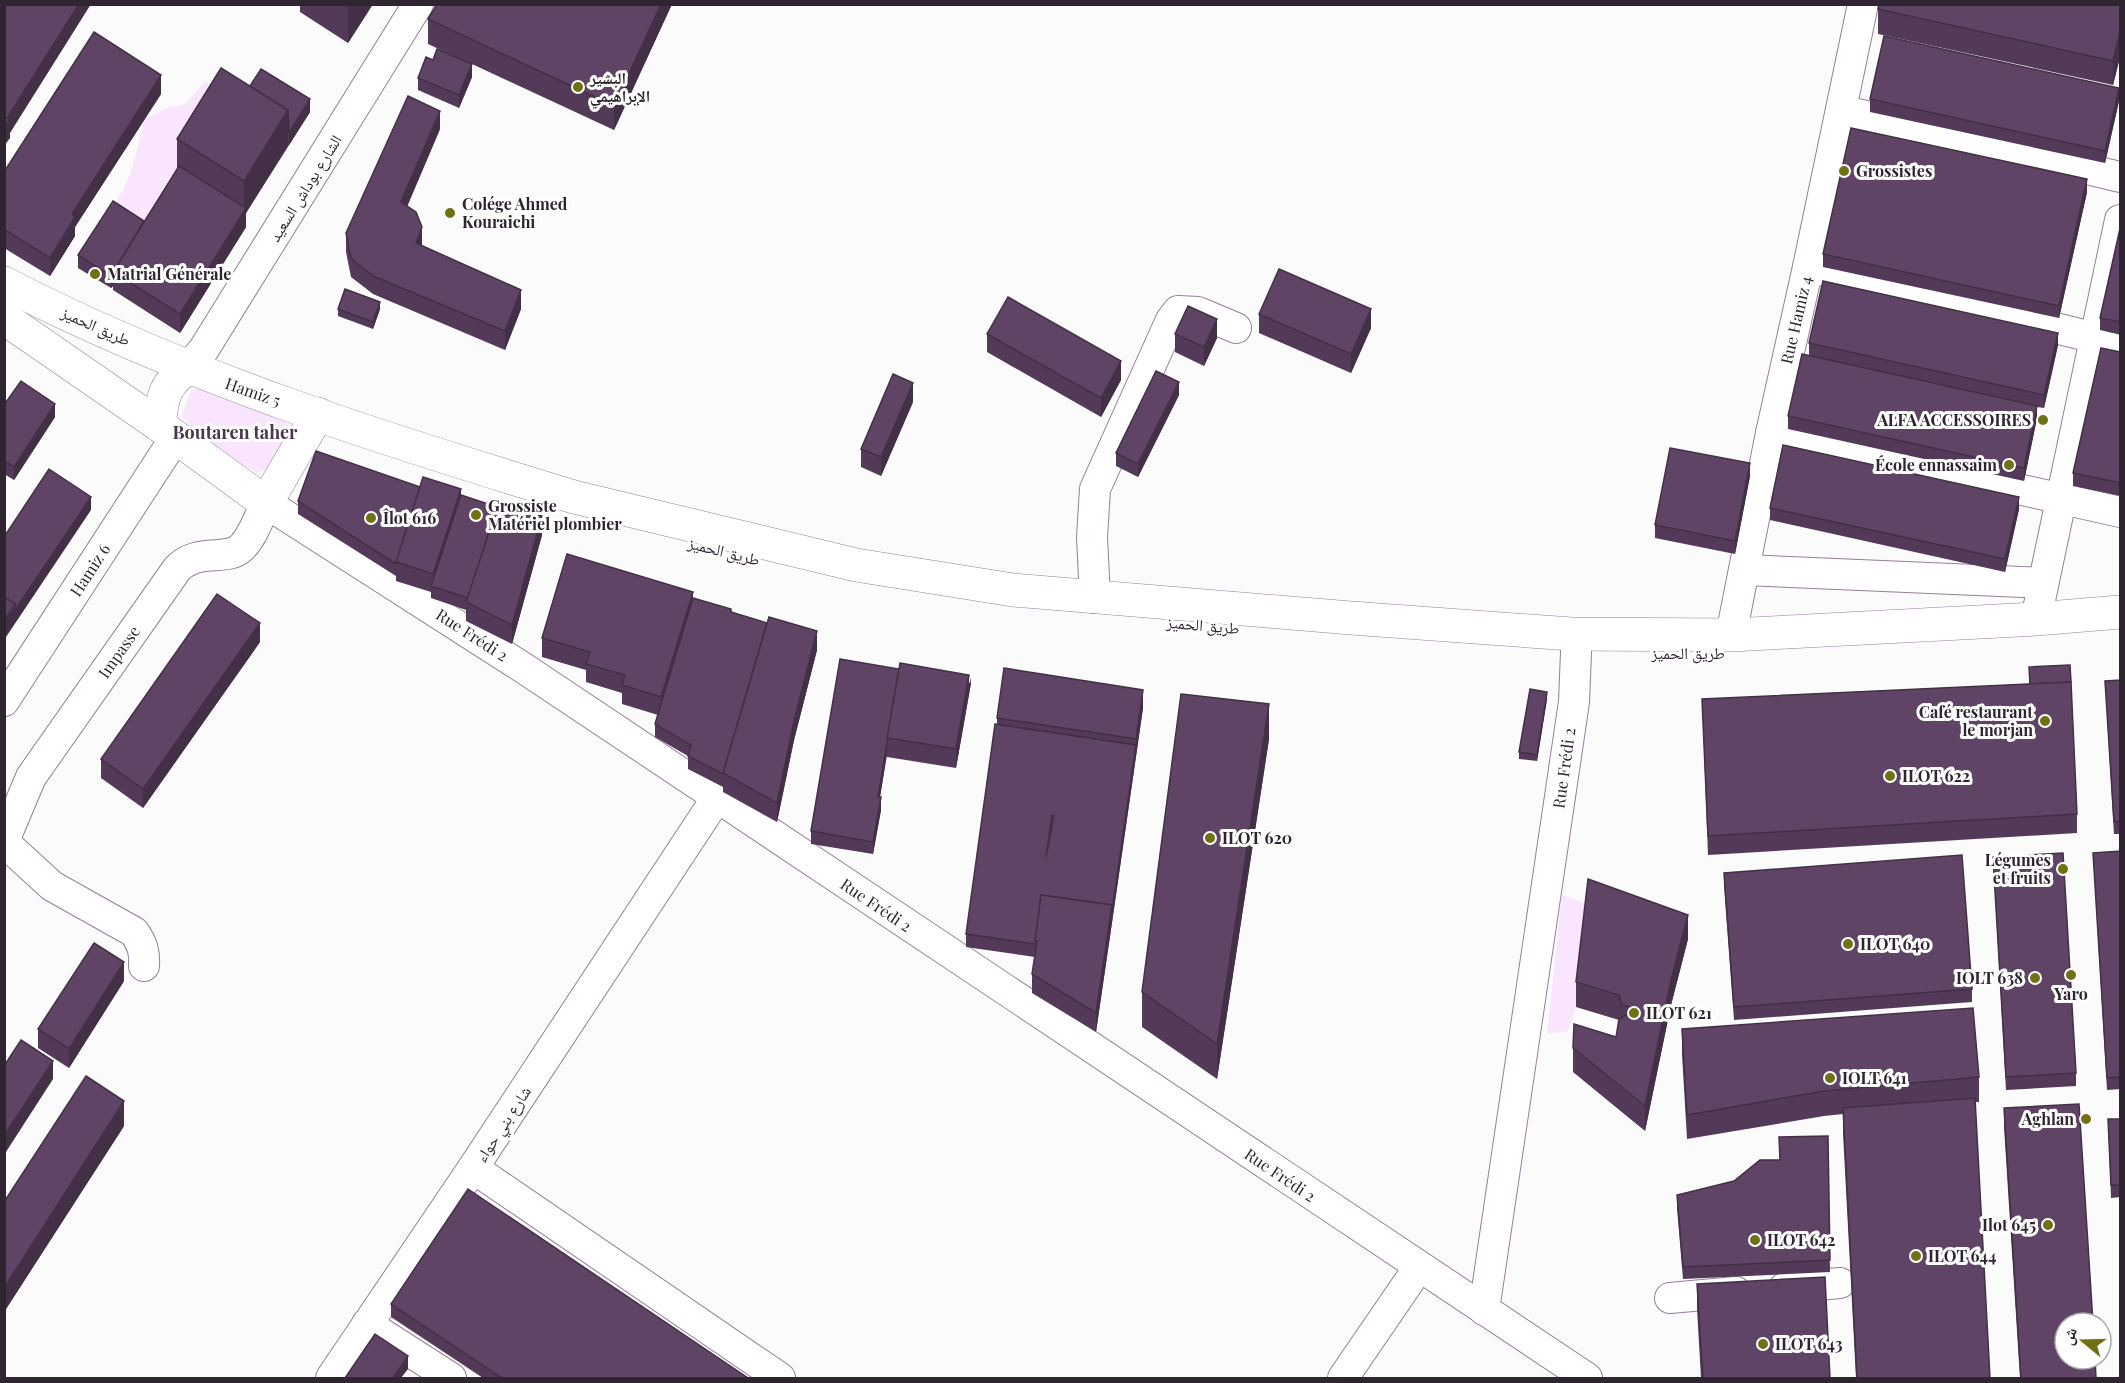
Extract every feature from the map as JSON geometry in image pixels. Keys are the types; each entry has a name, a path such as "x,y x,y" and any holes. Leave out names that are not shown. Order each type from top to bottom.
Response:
{"main road":[{"name":"طريق الحميز","path":"4,283 188,368"},
{"path":"4,318 266,503 313,423"},
{"name":"Hamiz 5","path":"188,368 313,423"},
{"path":"167,431 162,401 166,389 178,375 188,368"},
{"name":"طريق الحميز","path":"313,423 574,497 834,560 1013,590 1571,634 1731,635 2036,619 2121,612"},
{"name":"طريق الحميز","path":"313,423 569,514 852,582 1011,609 1181,624 1576,652 1731,653 2121,631"}],"street":[{"name":"الشارع بوداش السعيد","path":"188,368 204,349 418,4"},
{"name":"Rue Hamiz 4","path":"1731,635 1770,433 1808,267 1863,4"},
{"path":"1841,110 2121,177"},
{"path":"2036,619 2062,497 2108,341 2121,220"},
{"path":"1808,267 2108,341"},
{"path":"1095,598 1092,537 1095,489 1171,320 1178,311 1198,312 1236,328"},
{"name":"Hamiz 6","path":"4,701 167,431"},
{"path":"1770,433 2121,512"},
{"name":"Rue Frédi 2","path":"266,503 525,669 1587,1378"},
{"name":"Impasse","path":"4,841 31,777 177,569 185,561 197,556 240,550 266,503"},
{"path":"1744,570 2043,583"},
{"name":"Rue Frédi 2","path":"1484,1310 1574,702 1576,652"},
{"name":"شارع بني حواء","path":"716,798 473,1168 780,1378"},
{"path":"4,841 52,886 134,932 145,954 144,966"},
{"path":"331,1378 473,1168"},
{"path":"1343,1378 1419,1267"},
{"path":"1670,1298 1840,1283"},
{"path":"367,1324 451,1378"}],"shaded area":[{"path":"206,80 221,103 177,174 162,189 157,220 152,226 126,223 117,201 130,175 145,119 167,108 185,104"},
{"path":"203,386 283,416 293,435 274,465 258,473 199,440 182,416 190,392"},
{"path":"1562,895 1588,904 1576,1007 1568,1031 1547,1034"}],"building":[{"path":"4,4 79,4 7,118 10,119 4,127"},
{"name":"البشير الإبراهيمي","path":"437,4 661,4 614,106 428,19"},
{"path":"1879,4 2121,4 2121,28 2113,61 1878,9"},
{"path":"94,32 161,75 72,214 75,217 50,258 4,229 4,172"},
{"path":"1884,36 2119,88 2105,151 1870,99"},
{"path":"437,49 472,64 459,95 418,78 426,57 433,60"},
{"path":"221,68 288,110 244,181 177,139"},
{"path":"261,69 310,99 289,133 288,110 250,86"},
{"path":"408,96 440,111 401,202 416,212 422,227 416,243 521,290 505,331 373,276 351,258 346,233"},
{"path":"1851,128 2087,179 2059,306 1823,254"},
{"path":"179,166 246,208 180,314 113,272"},
{"path":"113,201 144,221 111,276 78,255"},
{"path":"2121,224 2121,322 2100,318"},
{"path":"1279,269 1371,309 1351,354 1259,314"},
{"path":"1823,281 2058,333 2044,395 1809,343"},
{"path":"345,289 380,302 373,322 338,309"},
{"path":"1008,297 1121,361 1101,398 987,334"},
{"path":"1188,306 1217,319 1204,347 1175,334"},
{"path":"2101,348 2121,352 2121,483 2073,473"},
{"path":"1802,354 2037,406 2024,468 1788,416"},
{"path":"1156,371 1179,382 1138,464 1116,453"},
{"path":"893,374 913,383 881,457 861,449"},
{"path":"21,381 55,404 14,467 4,461 4,405"},
{"path":"1783,445 2019,497 2005,559 1770,508"},
{"path":"1670,448 1750,463 1735,541 1655,525"},
{"path":"316,451 420,487 396,564 298,501"},
{"path":"49,469 91,497 15,610 15,604 4,597 4,537"},
{"path":"423,477 461,489 433,574 396,562"},
{"path":"461,495 497,507 468,598 431,586"},
{"path":"499,502 542,516 512,625 466,602"},
{"path":"567,554 693,592 661,697 622,685 625,675 586,664 590,652 542,638"},
{"path":"217,594 260,623 143,789 101,759"},
{"path":"4,597 15,604 4,621"},
{"path":"693,598 767,623 723,774 688,756 691,745 655,724"},
{"path":"769,617 817,631 794,721 777,803 723,773"},
{"path":"840,659 899,669 873,842 811,831"},
{"path":"900,663 969,675 956,749 887,738"},
{"path":"2070,665 2071,682 2030,684 2029,667"},
{"path":"1004,668 1143,690 1136,739 997,718"},
{"path":"2121,680 2121,821 2114,822 2105,681"},
{"name":"ILOT 622","path":"2071,682 2077,814 1708,836 1702,699"},
{"path":"1530,689 1547,692 1537,755 1519,752"},
{"name":"ILOT 620","path":"1181,694 1269,704 1217,1044 1142,992"},
{"path":"995,724 1136,745 1112,911 1112,905 1041,895 1035,944 966,934","holes":["1052,815 1054,816 1046,857"]},
{"path":"2121,851 2121,1077 2107,1078 2093,853"},
{"name":"IOLT 638","path":"2063,853 2076,1073 2006,1077 1993,857"},
{"name":"ILOT 640","path":"1962,855 1972,989 1734,1007 1724,873"},
{"name":"ILOT 621","path":"1588,879 1688,915 1671,980 1645,1106 1573,1048 1574,1024 1616,1037 1619,1019 1638,1008 1622,1005 1619,995 1576,982"},
{"path":"1041,895 1112,905 1096,1013 1032,974"},
{"path":"94,943 124,962 69,1049 38,1029"},
{"name":"IOLT 641","path":"1973,1008 1979,1077 1824,1091 1687,1115 1682,1029"},
{"path":"21,1040 53,1061 4,1136 4,1066"},
{"path":"86,1076 124,1101 6,1285 4,1284 4,1202"},
{"name":"ILOT 644","path":"1975,1098 1990,1378 1857,1378 1843,1108"},
{"name":"Ilot 645","path":"2079,1104 2092,1311 2053,1311 2053,1371 2096,1371 2096,1378 2021,1378 2004,1108"},
{"path":"2108,1119 2121,1119 2121,1185 2111,1185"},
{"name":"ILOT 642","path":"1828,1136 1830,1260 1683,1267 1677,1195 1734,1181 1760,1160 1780,1160 1779,1137"},
{"path":"468,1189 748,1378 502,1378 391,1304"},
{"name":"ILOT 643","path":"1825,1277 1830,1378 1703,1378 1697,1284"},
{"path":"375,1334 408,1356 393,1378 345,1378"}],"place":[{"name":"البشير الإبراهيمي","path":"578,87"},
{"name":"Grossistes","path":"1844,171"},
{"name":"Colége Ahmed Kouraichi","path":"450,213"},
{"name":"Matrial Générale","path":"95,274"},
{"name":"ALFA ACCESSOIRES","path":"2043,420"},
{"name":"École ennassaim","path":"2009,465"},
{"name":"Grossiste Matériel plombier","path":"476,515"},
{"name":"Îlot 616","path":"371,518"},
{"name":"Café restaurant le morjan","path":"2045,721"},
{"name":"ILOT 622","path":"1890,776"},
{"name":"ILOT 620","path":"1210,838"},
{"name":"Légumes et fruits","path":"2063,869"},
{"name":"ILOT 640","path":"1848,944"},
{"name":"Yaro","path":"2071,975"},
{"name":"IOLT 638","path":"2035,978"},
{"name":"ILOT 621","path":"1634,1013"},
{"name":"IOLT 641","path":"1830,1078"},
{"name":"Aghlan","path":"2086,1119"},
{"name":"Ilot 645","path":"2048,1225"},
{"name":"ILOT 642","path":"1755,1240"},
{"name":"ILOT 644","path":"1916,1256"},
{"name":"ILOT 643","path":"1763,1344"}],"district":[{"name":"Boutaren taher","path":"235,433"}]}
